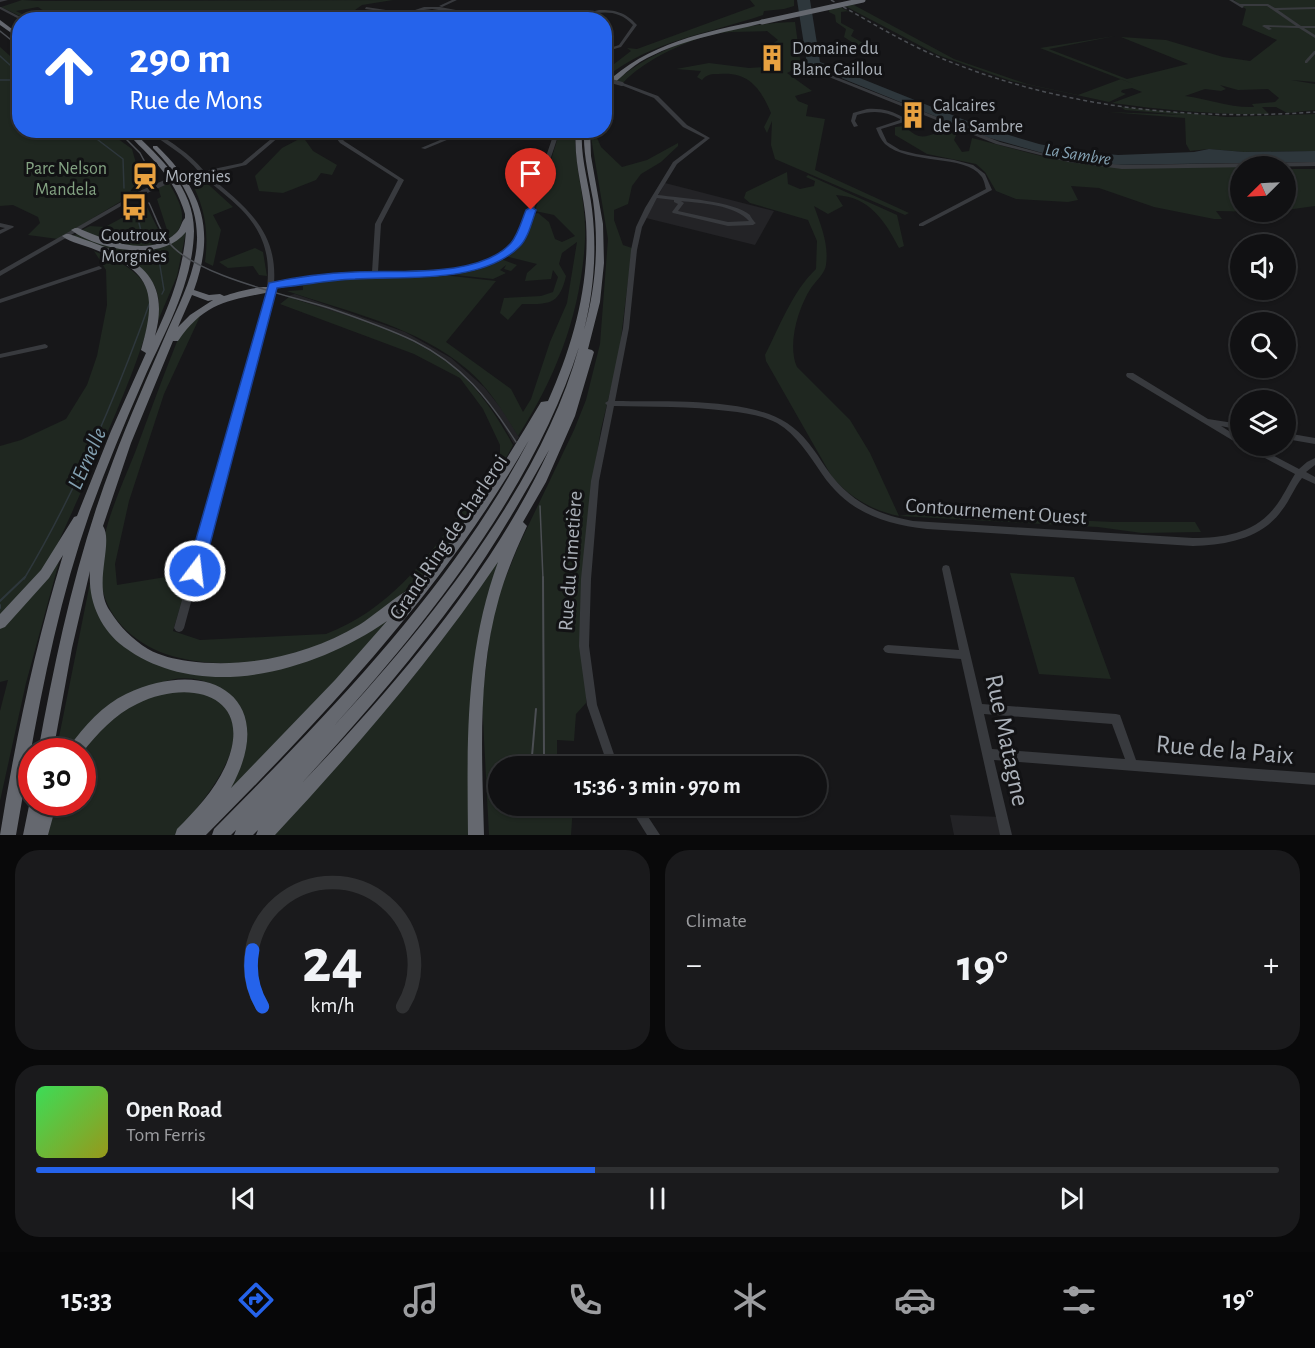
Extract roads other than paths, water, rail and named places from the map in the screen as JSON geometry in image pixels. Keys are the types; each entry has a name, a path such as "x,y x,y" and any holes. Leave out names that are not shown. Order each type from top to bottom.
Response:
{"highway":[{"path":"612,76 638,58 670,43 854,0"},
{"path":"612,82 625,71 657,52 692,39 760,21 863,0"},
{"path":"0,22 12,32"},
{"path":"8,835 43,657 83,516 184,272 189,248 189,214 186,200 169,171 135,138"},
{"path":"48,738 74,607 112,478 189,291 201,246 201,227 194,198 177,169 145,138"},
{"name":"Grand Ring de Charleroi","path":"220,835 354,694 448,577 484,525 537,438 574,348 586,300 590,257 589,218 580,138"},
{"name":"Grand Ring de Charleroi","path":"242,835 366,701 419,637 492,537 526,481 563,408 591,325 599,277 600,237 588,138"},
{"path":"75,230 120,248 140,250 176,238 184,229 189,214"},
{"path":"66,236 130,263 153,286 158,307 138,372 138,382"},
{"path":"189,291 208,298 272,287"},
{"path":"164,350 186,321 205,308 235,295 272,287"},
{"path":"264,835 315,782 429,647 493,559 540,482 563,434 584,376 591,342 591,325"},
{"path":"195,835 341,687 432,576 506,471 546,404 566,357 574,348"},
{"path":"476,835 476,704 481,638 498,576 537,495 540,482"},
{"path":"0,623 45,574 73,527 83,516"},
{"path":"99,521 100,540 94,577 97,596 111,624 121,637 152,657 194,668 217,670 264,666 329,647 378,621 432,576"},
{"path":"84,738 113,710 154,690 176,684 194,684 213,688 225,696 235,707 240,721 240,740 234,765 220,790 183,835"},
{"path":"31,835 34,816"},
{"path":"40,835 45,816"}],"street":[{"path":"0,1 6,0"},
{"path":"441,6 454,0"},
{"path":"1231,0 1241,6 1268,5 1315,37"},
{"path":"408,12 423,7 441,6 464,12"},
{"path":"366,8 397,12"},
{"path":"1274,9 1315,8"},
{"path":"592,12 601,10 624,14 635,25 621,45 612,48"},
{"path":"1270,29 1264,26 1315,27"},
{"path":"1306,62 1315,53"},
{"path":"815,70 998,143 1054,158 1115,167 1315,164"},
{"name":"Rue du Cimetière","path":"610,756 592,705 584,646 592,510 609,403 621,357 629,308 634,250 642,219 680,157 708,138 685,126 656,97 612,82"},
{"path":"856,126 853,121 855,114 869,109 896,114 902,118 902,121 878,128 890,146 917,156 972,166 982,176 989,190 921,225"},
{"path":"160,138 192,160 199,174 238,202 262,230 269,246 272,287 179,628"},
{"path":"0,274 139,194 166,182 237,167 255,156 276,138"},
{"path":"339,138 401,180 378,224 375,274"},
{"path":"423,148 449,138"},
{"path":"272,287 375,274 465,269 506,253 522,236 555,138"},
{"path":"655,196 681,203 675,212 728,224 753,223 749,216 737,210 687,198 676,201"},
{"path":"0,225 11,228 0,232"},
{"path":"0,301 99,268"},
{"path":"0,356 45,346"},
{"path":"1130,375 1230,435"},
{"name":"Contournement Ouest","path":"609,403 741,410 775,419 806,442 831,481 853,502 885,518 919,525 1193,542 1221,541 1248,534 1269,522 1281,508 1299,473 1315,461"},
{"path":"1202,419 1230,425"},
{"path":"1296,438 1315,441"},
{"path":"1268,456 1315,481"},
{"name":"Rue Matagne","path":"946,569 1006,835"},
{"name":"Rue Matagne","path":"888,649 966,654"},
{"name":"Rue de la Paix","path":"978,709 1116,719 1132,765"},
{"name":"Rue de la Paix","path":"988,754 1315,779"},
{"path":"642,816 654,835"}],"water":[{"name":"La Sambre","path":"797,0 810,0 820,62 982,127 1039,144 1073,151 1118,155 1194,152 1209,149 1244,152 1315,151 1315,162 1296,162 1296,156 1230,156 1230,163 1107,165 1053,156 986,137 807,64"}],"waterway":[{"name":"L'Ernelle","path":"0,56 12,67"},
{"path":"0,80 12,80"},
{"name":"L'Ernelle","path":"95,138 123,159 124,188"},
{"name":"L'Ernelle","path":"139,223 144,243"},
{"name":"L'Ernelle","path":"154,250 158,254 164,290 162,294"},
{"name":"L'Ernelle","path":"24,579 61,512 94,444 150,302"},
{"name":"L'Ernelle","path":"0,601 25,577"}],"tram line":[{"path":"0,31 12,41"},
{"path":"125,138 140,153 147,166"},
{"path":"149,203 167,240 179,252 197,264 242,282 372,323 431,350 472,384 495,411 516,442"},
{"path":"540,506 543,579"},
{"path":"543,577 544,755"},
{"path":"532,756 536,709"}],"railway":[{"path":"831,0 933,55 993,77 1038,90 1129,108 1175,112 1222,114 1315,112"}],"place":[{"name":"Domaine du Blanc Caillou","path":"772,58"},
{"name":"Calcaires de la Sambre","path":"913,115"},
{"name":"Morgnies","path":"145,176"},
{"name":"Goutroux Morgnies","path":"134,207"}],"park label":[{"name":"Parc Nelson Mandela","path":"66,178"}]}
